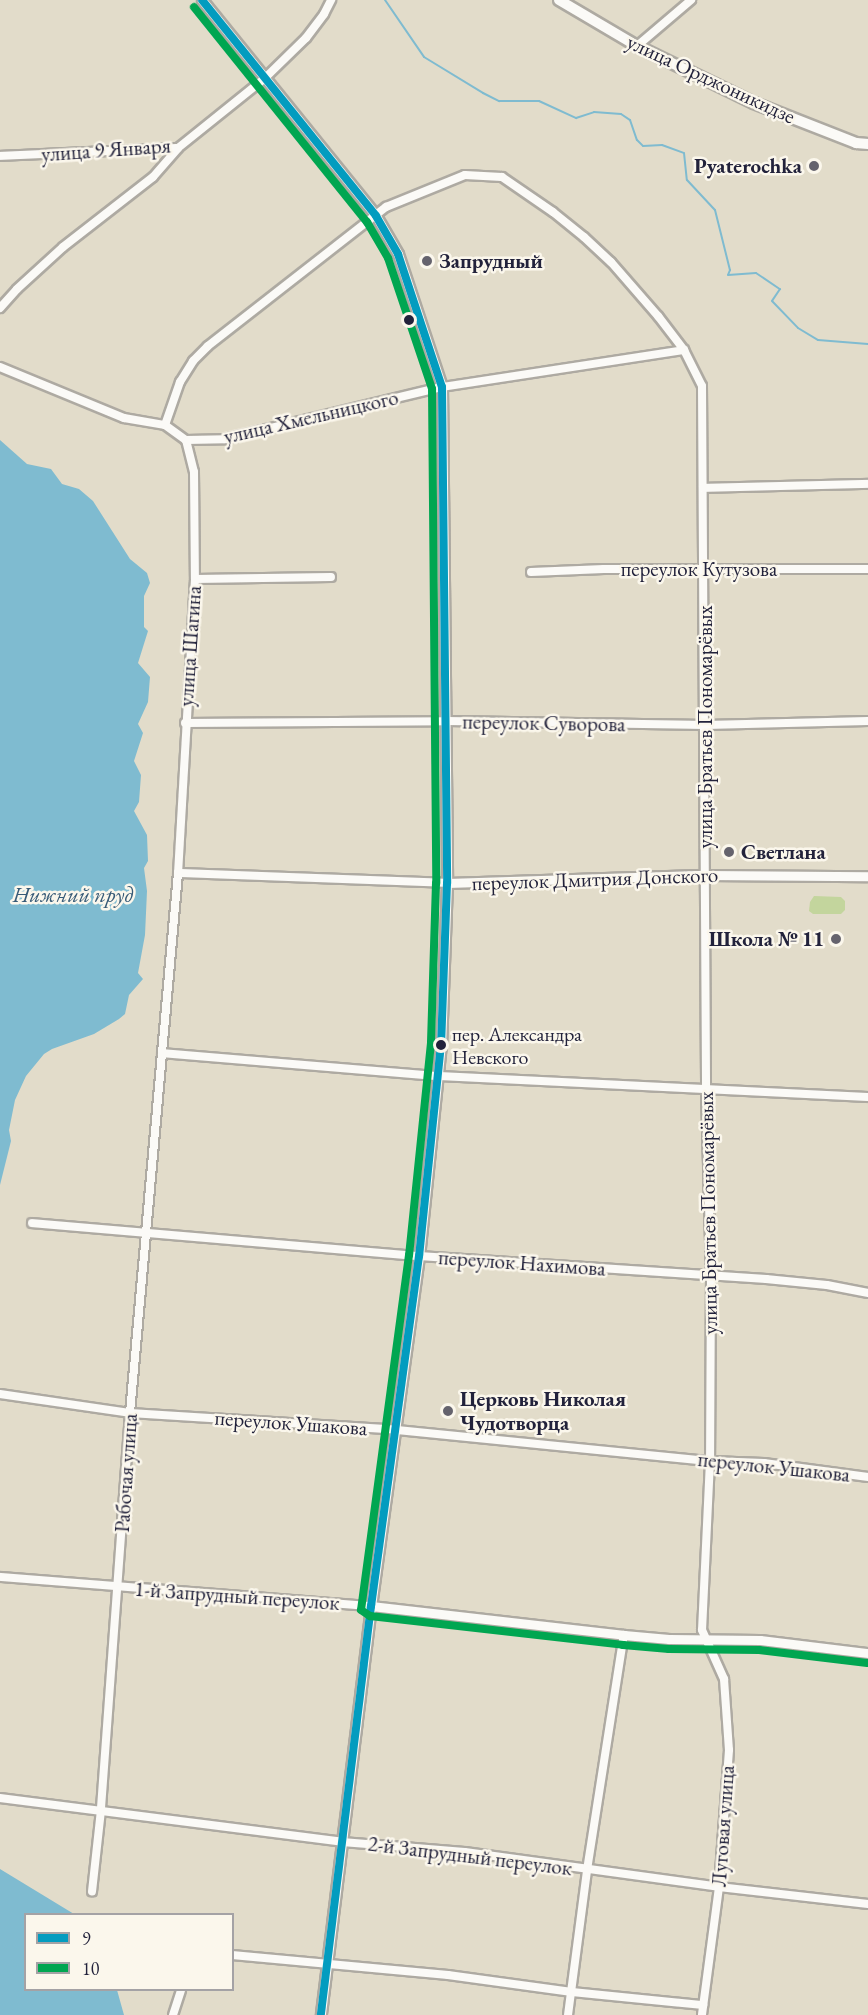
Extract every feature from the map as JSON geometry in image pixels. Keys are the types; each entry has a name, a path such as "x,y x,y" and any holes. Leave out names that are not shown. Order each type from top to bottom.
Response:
{"main road":[{"name":"улица Орджоникидзе","path":"560,0 637,46 754,103 855,142 868,144"}],"street":[{"path":"202,0 376,216 398,254 442,387 447,883 438,1076 419,1256 397,1430 371,1606 321,2015"},
{"name":"улица 9 Января","path":"0,156 177,147 265,78 306,38 324,14 331,0"},
{"path":"637,46 691,0"},
{"path":"0,308 17,288 63,247 153,177 177,147"},
{"name":"улица Братьев Пономарёвых","path":"165,424 180,382 193,361 208,346 376,216 406,197 465,175 502,177 553,212 611,262 684,350 702,386 706,725 706,1089 711,1277 710,1461 702,1630 705,1640"},
{"name":"улица Хмельницкого","path":"186,440 225,439 442,387 684,350"},
{"path":"0,367 124,418 165,424 186,440"},
{"name":"улица Шагина","path":"162,1053 178,873 195,579 194,472 186,440"},
{"path":"703,488 868,484"},
{"name":"переулок Кутузова","path":"531,572 604,569 704,571 868,569"},
{"path":"195,579 331,578"},
{"name":"переулок Суворова","path":"185,723 447,722 706,725 868,721"},
{"name":"переулок Дмитрия Донского","path":"178,873 447,883 706,875 868,876"},
{"path":"162,1053 438,1076 868,1097"},
{"name":"Рабочая улица","path":"92,1892 101,1810 130,1413 162,1053"},
{"name":"переулок Нахимова","path":"32,1223 419,1256 807,1283 868,1293"},
{"name":"переулок Ушакова","path":"0,1394 130,1413 397,1430 710,1461 764,1463 868,1477"},
{"name":"1-й Запрудный переулок","path":"0,1577 371,1606 624,1635 705,1640 760,1640 868,1653"},
{"path":"568,2015 587,1870 624,1635"},
{"name":"Луговая улица","path":"702,2015 719,1887 729,1750 724,1679 705,1640"},
{"name":"2-й Запрудный переулок","path":"0,1798 342,1842 465,1852 587,1870 868,1904"},
{"path":"234,1955 448,1975 572,1992 703,2005"},
{"path":"174,2015 180,1991"}],"green space":[{"path":"814,896 841,897 845,901 845,910 841,914 813,914 809,911 810,902"}],"water":[{"name":"Нижний пруд","path":"0,440 27,464 51,469 62,484 79,489 93,501 130,559 147,573 150,583 144,596 144,627 148,631 138,663 150,677 148,702 138,724 143,733 134,761 141,775 139,802 134,811 147,835 148,861 144,868 147,891 145,935 138,973 143,979 129,995 125,1014 119,1019 94,1034 52,1049 44,1054 26,1076 15,1100 9,1130 11,1141 0,1185"},
{"path":"0,1869 72,1913 24,1913 24,1991 117,1991 124,2015 0,2015"}],"waterway":[{"path":"385,0 424,57 483,93 499,101 539,101 576,118 594,112 621,114 630,120 637,140 643,146 662,145 684,153 687,180 715,210 730,270 728,275 756,273 780,289 772,301 798,328 818,340 868,344"}],"transit line":[{"name":"9","path":"202,0 376,216 398,254 442,387 447,883 441,1044 419,1256 371,1606 321,2015"},
{"name":"10","path":"194,7 367,222 388,258 432,389 436,883 431,1043 409,1255 361,1610 370,1616 623,1645 669,1649 759,1650 867,1663"}],"place":[{"name":"Pyaterochka","path":"814,166"},
{"name":"Запрудный","path":"427,261"},
{"name":"Светлана","path":"729,852"},
{"name":"Школа № 11","path":"836,939"},
{"name":"пер. Александра Невского","path":"441,1045"},
{"name":"Церковь Николая Чудотворца","path":"448,1411"}]}
